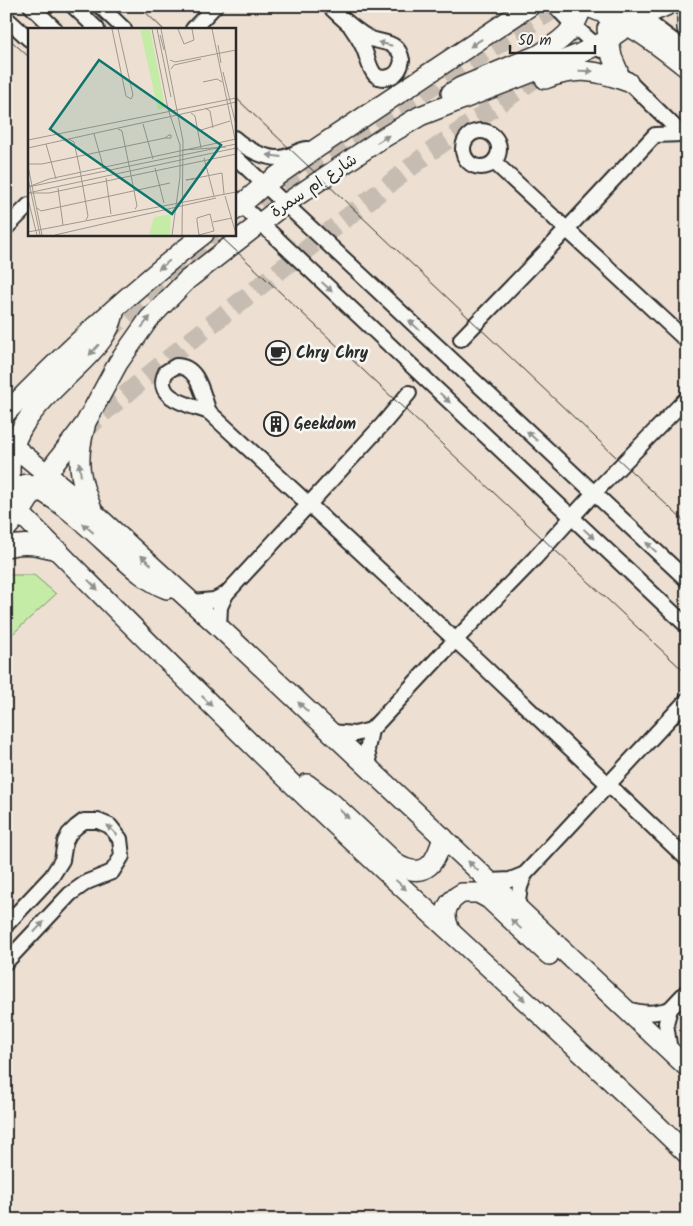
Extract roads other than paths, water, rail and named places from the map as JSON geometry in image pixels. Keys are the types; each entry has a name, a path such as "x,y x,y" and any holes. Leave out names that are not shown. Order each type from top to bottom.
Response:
{"street":[{"path":"31,6 54,28"},
{"path":"73,6 97,28"},
{"path":"100,6 123,28"},
{"path":"194,28 215,6"},
{"path":"329,6 351,26"},
{"path":"504,25 511,6"},
{"name":"شارع ام سمرة","path":"236,205 317,148 530,6"},
{"path":"555,6 574,26 603,42 623,76 684,137"},
{"path":"435,110 443,99 453,92 540,54 558,42 574,26 584,6 607,9 632,16 687,51"},
{"name":"شارع ام سمرة","path":"6,529 11,488 36,488 85,424 118,363 149,319 187,280 285,204 378,141 435,110 579,54 603,42 632,16 666,6"},
{"path":"603,42 607,9"},
{"path":"632,16 646,36 687,68"},
{"path":"687,16 687,28"},
{"path":"6,18 28,38"},
{"path":"473,96 484,100 496,99 557,74 580,71 623,76"},
{"path":"460,339 655,135 654,108"},
{"path":"655,135 684,137"},
{"path":"235,139 252,150 280,158 303,150 317,148"},
{"path":"235,157 687,580"},
{"path":"494,162 687,341"},
{"path":"236,205 260,223 687,626"},
{"path":"8,224 28,206"},
{"path":"6,413 146,279 203,235"},
{"path":"116,307 112,323 105,337 34,410 10,443 11,488 58,551 206,701 687,1154"},
{"path":"6,394 18,391 37,382"},
{"path":"218,627 220,607 226,594 410,393"},
{"path":"371,770 367,750 371,730 594,493 687,398"},
{"path":"209,412 456,640 687,859"},
{"path":"85,424 79,461 80,472 94,513"},
{"path":"10,443 94,513 188,599 687,1067"},
{"path":"11,488 48,473"},
{"path":"11,488 36,488 54,498 146,578 159,586 188,599 214,600 226,594"},
{"path":"6,547 27,543 58,551"},
{"path":"518,908 518,893 525,874 687,700"},
{"path":"330,732 355,734 371,730"},
{"path":"275,767 291,774 319,792 398,865 406,869 425,869 432,864 438,856 443,837"},
{"path":"6,925 52,876 62,860 65,842 76,827 84,821 98,821 110,826 120,839 122,856 112,872 87,882 70,894 6,962"},
{"path":"490,882 510,880 525,874"},
{"path":"450,930 445,912 449,904 462,893 478,893 489,899 571,976 587,982 596,982"},
{"path":"670,1052 666,1023 670,1009 687,991"},
{"path":"624,1009 650,1014 670,1009"}],"tunnel":[{"path":"258,201 355,135 559,6"},
{"path":"83,433 102,414 184,346 430,152 547,70"},
{"path":"105,334 214,235"}],"tram line":[{"path":"139,6 162,28"},
{"path":"6,36 28,56"},
{"path":"235,97 687,524"},
{"path":"219,235 687,674"}],"place":[{"name":"Chry Chry","path":"278,353"},
{"name":"Geekdom","path":"276,424"}]}
